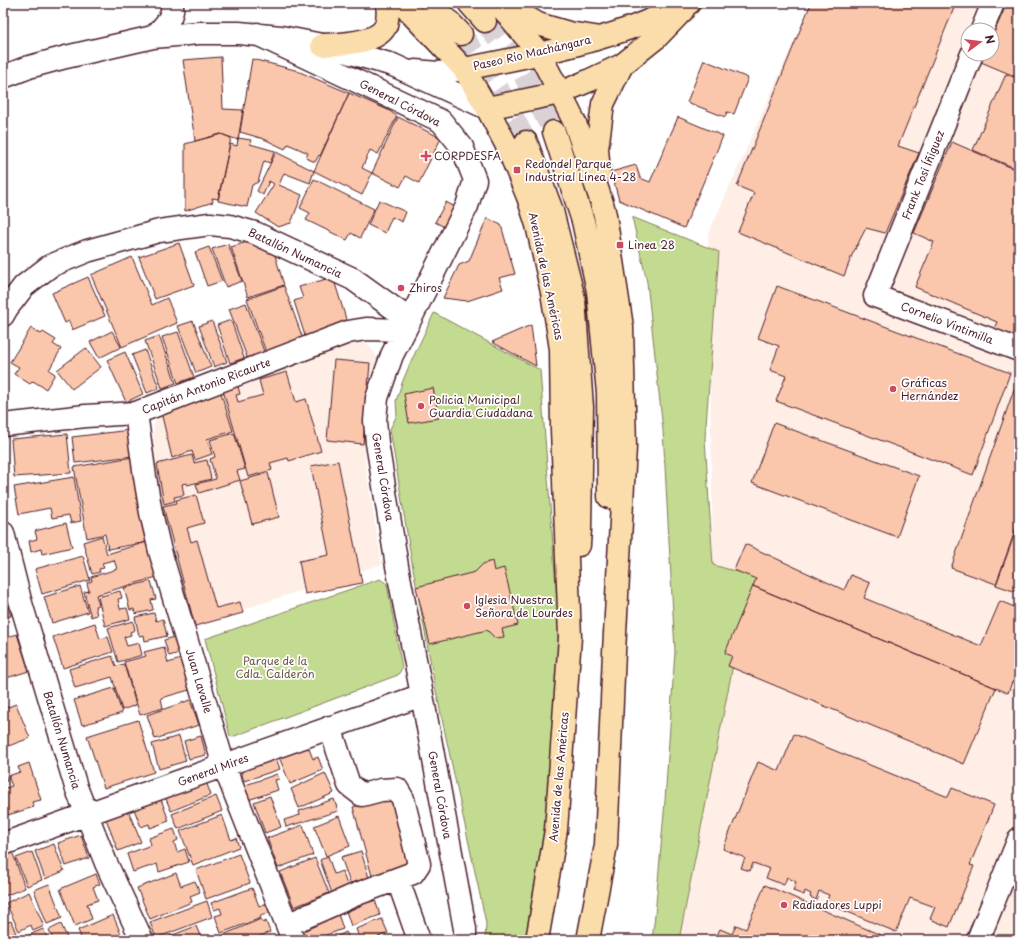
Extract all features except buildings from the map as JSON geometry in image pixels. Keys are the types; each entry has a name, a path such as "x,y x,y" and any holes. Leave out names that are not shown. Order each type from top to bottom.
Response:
{"main road":[{"path":"322,45 345,44 368,39 380,32 386,26 388,3"},
{"name":"Avenida de las Américas","path":"401,3 464,69 507,146 528,197 537,225 552,292 561,349 562,430 570,637"},
{"path":"431,3 461,34"},
{"path":"469,3 484,21"},
{"path":"498,3 539,53 560,93 575,123 602,203"},
{"path":"502,3 538,24 570,33 600,37"},
{"path":"633,27 652,3"},
{"name":"Paseo Río Machángara","path":"464,69 561,49 633,27 690,3"},
{"name":"Paseo Río Machángara","path":"487,108 560,93 622,65 656,38 690,3"},
{"path":"588,940 606,845 614,652 625,447 622,327 602,203 597,149 603,104 622,65"},
{"path":"554,132 583,221 598,292 608,393 609,503 614,652"},
{"name":"Avenida de las Américas","path":"526,142 552,211 574,299 582,407 580,529 570,637 556,830 537,940"}],"street":[{"path":"153,37 168,21 173,10 171,3"},
{"path":"985,22 993,3"},
{"path":"3,77 29,67 58,59 153,37 199,33 257,34 322,45 392,66 487,108"},
{"name":"General Córdova","path":"257,34 440,122 462,147 475,180 467,206 392,355 377,398 375,421 376,443 397,566 465,929 465,940"},
{"name":"Frank Tosi Íñiguez","path":"875,296 969,62"},
{"path":"405,71 438,73 464,69"},
{"name":"Batallón Numancia","path":"3,315 24,286 50,266 87,251 159,232 210,224 230,226 256,233 332,269 353,280 407,325"},
{"name":"Cornelio Vintimilla","path":"875,296 1019,350"},
{"name":"Capitán Antonio Ricaurte","path":"3,425 86,416 136,413 348,332 407,325"},
{"name":"Juan Lavalle","path":"136,413 151,513 160,551 224,766 290,933"},
{"name":"Batallón Numancia","path":"3,533 20,600 76,787 106,863 142,940"},
{"name":"General Mires","path":"3,844 422,695"},
{"path":"290,933 357,894 398,880 413,873 419,864 403,799 397,789 381,790 362,795 349,785 330,727"},
{"path":"984,938 1019,839"},
{"path":"398,880 419,940"}],"shaded area":[{"path":"811,3 1019,3 1019,940 667,940 713,565 708,235"},
{"path":"354,340 361,341 369,345 379,362 368,403 364,445 366,469 382,564 199,624 174,554 154,468 153,437 154,425 158,416"}],"green space":[{"path":"632,217 719,252 705,438 713,565 756,577 733,665 679,940 652,940 665,801 675,651 663,430 647,282"},
{"path":"434,313 540,370 560,640 547,830 529,940 485,940 486,923 436,691 412,563 390,429 397,415 396,401 402,383"},
{"name":"Parque de la Cdla. Calderón","path":"380,579 387,584 402,668 398,675 232,737 230,736 205,639"}],"tunnel":[{"path":"485,21 524,75 554,132"},
{"path":"461,34 498,89 526,142"}],"place":[{"name":"CORPDESFA","path":"426,156"},
{"name":"Redondel Parque Industrial Línea 4-28","path":"517,170"},
{"name":"Linea 28","path":"620,245"},
{"name":"Zhiros","path":"401,288"},
{"name":"Gráficas Hernández","path":"893,389"},
{"name":"Policia Municipal Guardia Ciudadana","path":"421,406"},
{"name":"Iglesia Nuestra Señora de Lourdes","path":"467,606"},
{"name":"Radiadores Luppi","path":"784,905"}]}
